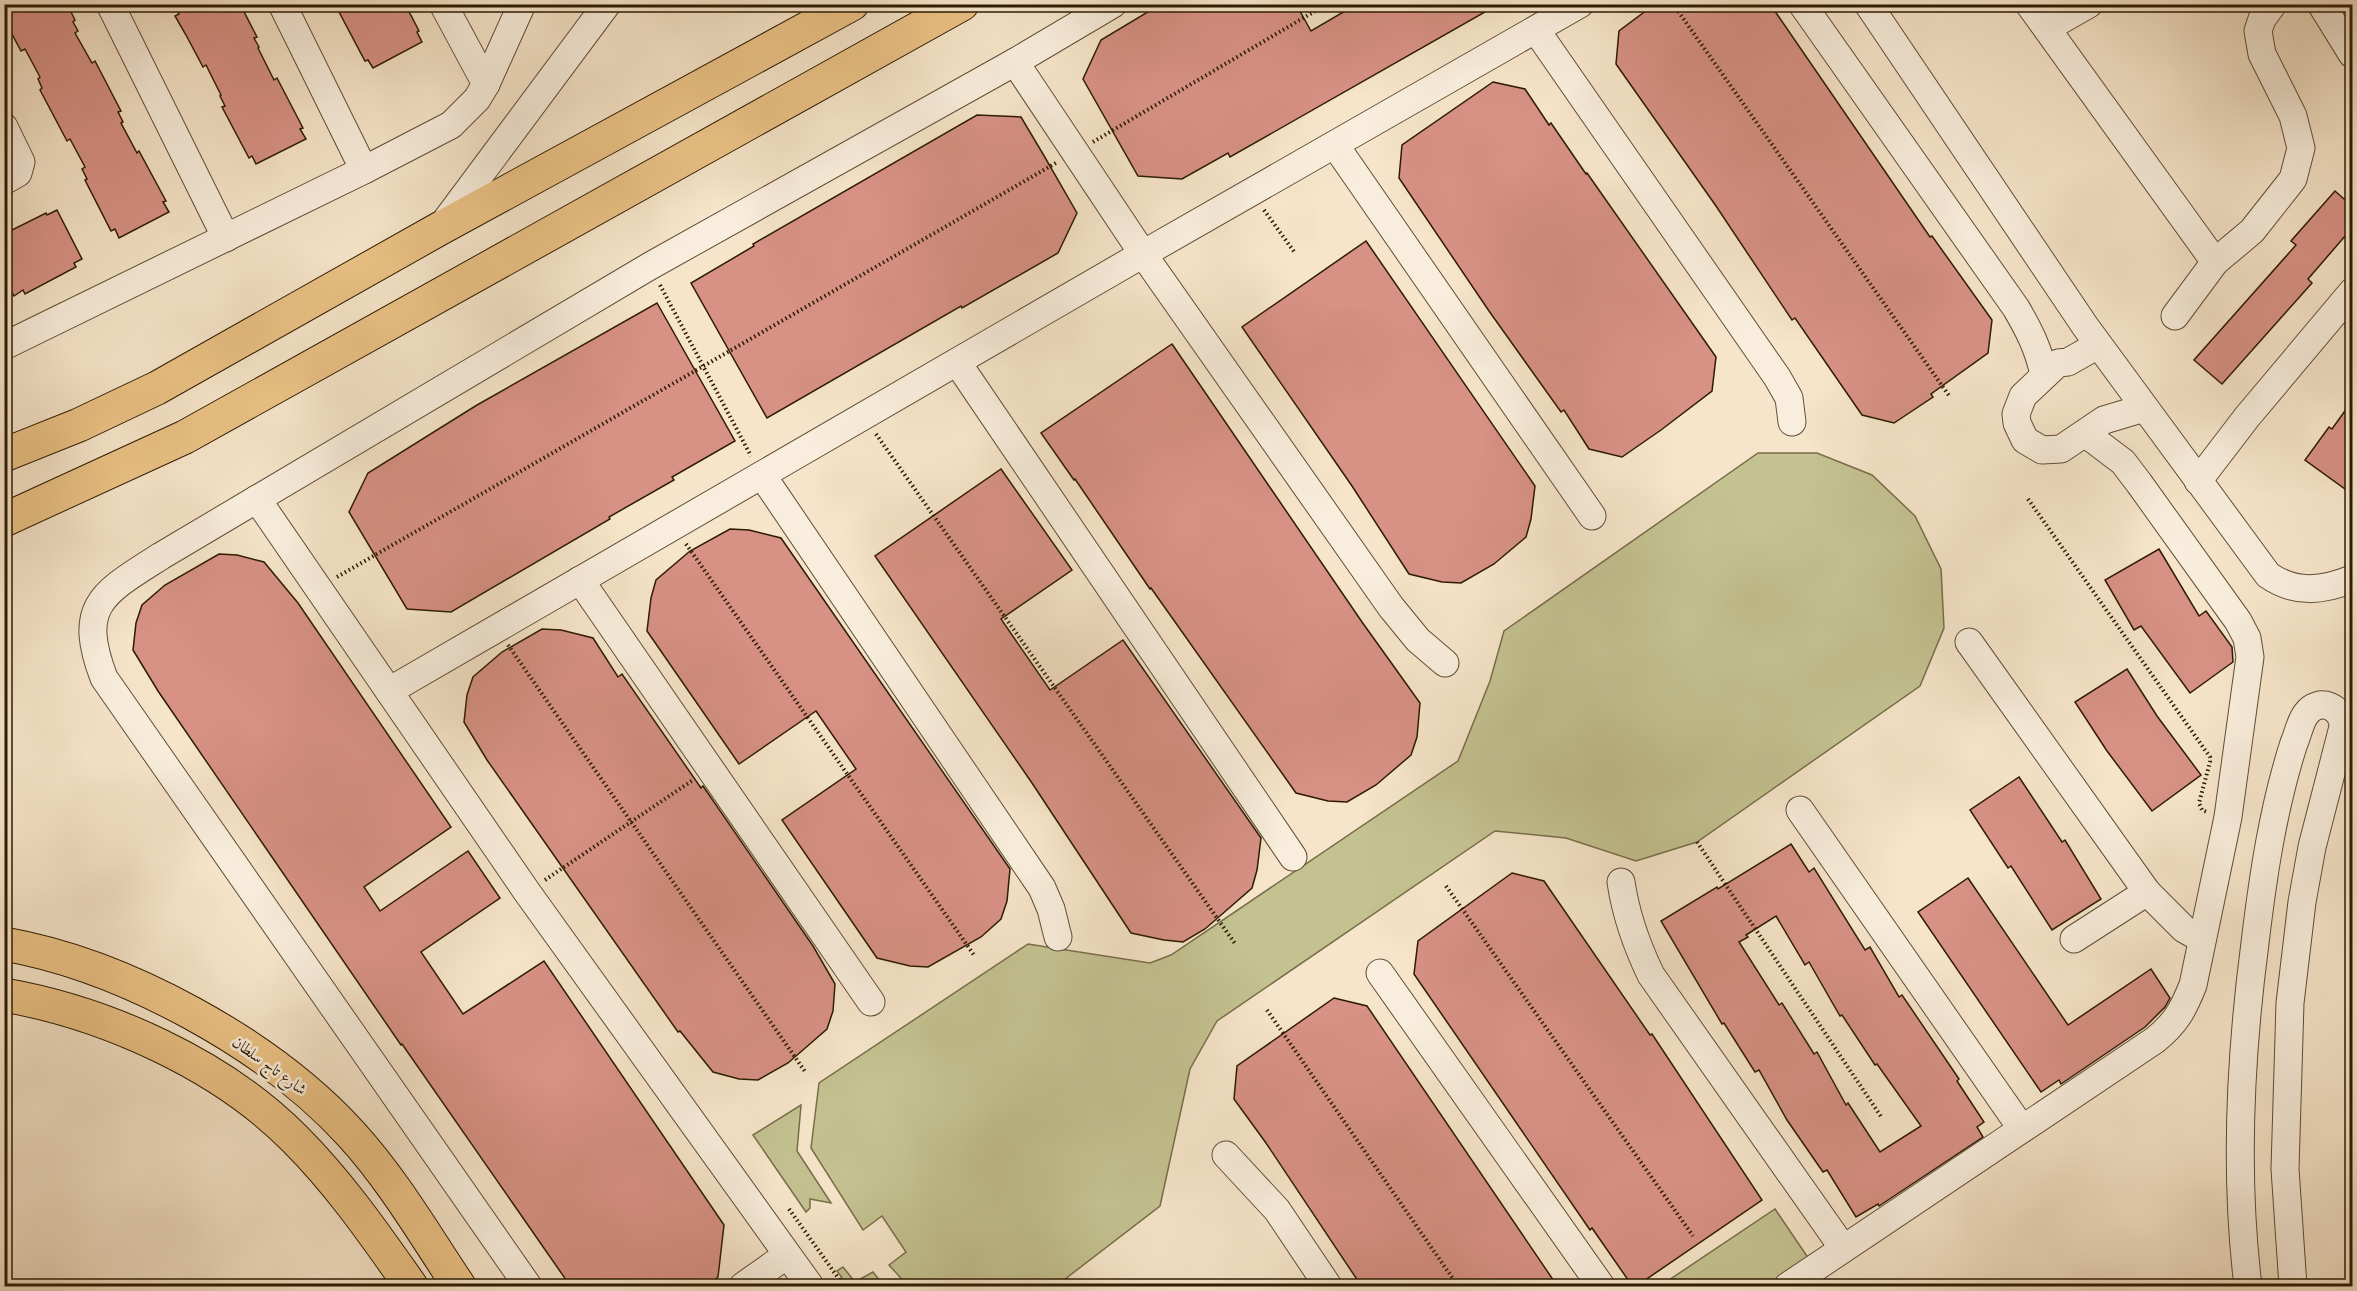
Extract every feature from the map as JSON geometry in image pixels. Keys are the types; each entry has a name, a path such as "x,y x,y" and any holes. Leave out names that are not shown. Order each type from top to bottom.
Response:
{"main road":[{"path":"4,455 79,425 157,388 439,229 852,4"},
{"path":"4,520 185,437 962,4"},
{"name":"شارع تاج سلطان","path":"4,944 58,958 136,987 207,1022 274,1065 328,1110 352,1135 405,1203 459,1287"},
{"path":"4,995 59,1008 125,1031 183,1059 237,1092 271,1118 316,1161 357,1209 411,1287"}],"street":[{"path":"110,4 226,238"},
{"path":"282,4 364,170"},
{"path":"443,4 486,84"},
{"path":"4,346 451,125 477,99 486,84 522,4"},
{"path":"439,229 607,4"},
{"path":"528,1287 104,678 97,660 93,637 93,616 101,600 119,583 257,499 650,266 1015,62 1113,4"},
{"path":"389,691 1580,4"},
{"path":"1802,4 2016,308 2030,331 2040,357 2051,369"},
{"path":"1868,4 2092,335 2268,575 2287,586 2308,590 2352,579"},
{"path":"2029,4 2214,262"},
{"path":"2047,28 2089,4"},
{"path":"2175,316 2214,262 2252,231 2293,179 2301,148 2293,116 2262,54 2258,31 2262,19 2273,4"},
{"path":"2321,4 2352,54"},
{"path":"1536,30 1777,377 1789,398 1792,422"},
{"path":"1015,62 1143,254 1391,607 1418,640 1445,663"},
{"path":"4,127 21,162 18,173 4,181"},
{"path":"1335,145 1592,516"},
{"path":"2198,482 2247,417 2352,291"},
{"path":"2092,335 2063,348 2051,369 2023,396 2018,404 2017,423 2025,440 2042,450 2061,449 2095,427 2109,409 2137,398"},
{"path":"957,362 1293,857"},
{"path":"1788,1287 2155,1040 2172,1025 2185,1007 2193,985 2228,817 2249,676 2250,657 2247,638 2238,621 2095,427"},
{"path":"762,475 1042,888 1051,909 1058,937"},
{"path":"257,499 527,892 810,1287"},
{"path":"580,580 870,1002"},
{"path":"1969,642 2144,888 2184,929 2202,939"},
{"path":"2248,1287 2240,1170 2241,1108 2248,994 2261,888 2285,771 2302,720 2311,708 2324,705 2337,710 2342,718 2343,727 2312,847 2302,902 2290,1003 2285,1169 2293,1287"},
{"path":"1800,810 2022,1129"},
{"path":"1621,882 1626,914 1636,945 1651,975 1843,1248"},
{"path":"2071,934 2144,888"},
{"path":"1380,973 1601,1287"},
{"path":"1226,1155 1277,1210 1328,1287"},
{"path":"743,1287 787,1255"}],"path":[{"path":"318,588 1075,152 1327,4"},
{"path":"1673,4 1950,397"},
{"path":"1252,192 1295,253"},
{"path":"650,266 762,475"},
{"path":"863,416 1236,945"},
{"path":"2028,499 2210,757 2200,807 2205,812 2228,817"},
{"path":"673,526 974,955"},
{"path":"496,628 806,1073"},
{"path":"527,892 709,770"},
{"path":"1697,842 1882,1118"},
{"path":"1446,886 1693,1236"},
{"path":"1267,1010 1458,1287"},
{"path":"789,1209 844,1287"}],"shaded area":[{"path":"1758,453 1817,453 1872,475 1915,516 1941,569 1944,628 1920,686 1697,842 1636,861 1566,838 1495,831 1217,1021 1190,1069 1160,1206 1056,1286 908,1286 889,1265 906,1252 882,1216 863,1230 811,1148 819,1083 1028,944 1150,963 1171,955 1458,761 1490,681 1504,631"},
{"path":"801,1105 797,1151 831,1203 810,1199 810,1208 806,1212 753,1135"},
{"path":"1775,1209 1811,1262 1774,1286 1660,1286"},
{"path":"843,1267 855,1282 873,1272 884,1286 848,1286 837,1271"}],"building":[{"path":"4,4 67,4 75,20 73,22 78,31 75,33 92,63 95,61 121,111 118,112 123,122 121,123 166,201 163,202 169,212 119,238 115,229 111,231 85,180 87,179 82,169 85,167 70,139 67,141 40,90 42,88 38,79 40,77 25,49 21,51 4,19"},
{"path":"173,4 240,4 257,37 254,38 258,48 274,80 277,78 303,128 300,129 306,139 256,164 252,156 249,158 222,107 225,106 221,95 206,65 203,67 175,16 179,14"},
{"path":"349,4 405,4 422,42 373,68 368,60 365,61 338,10"},
{"path":"1161,4 1296,4 1311,31 1357,4 1499,4 1230,157 1228,153 1182,179 1138,176 1083,79 1101,40"},
{"path":"1655,4 1770,4 1930,237 1932,236 1992,320 1988,353 1931,394 1933,397 1894,423 1862,415 1795,318 1792,320 1716,206 1616,64 1619,31"},
{"path":"1493,82 1525,89 1716,357 1712,391 1622,457 1589,449 1564,410 1561,412 1489,311 1399,178 1402,145"},
{"path":"977,115 1021,117 1043,154 1077,213 1058,253 767,418 691,283 754,246 753,244"},
{"path":"2335,191 2352,206 2352,228 2308,279 2312,283 2222,384 2194,360 2296,245 2291,241"},
{"path":"57,210 82,259 74,263 76,267 25,294 23,290 14,296 4,278 4,234 46,213 47,215"},
{"path":"1366,241 1535,486 1526,537 1494,564 1461,583 1442,582 1409,574 1352,486 1242,327"},
{"path":"657,303 735,441 672,477 674,480 609,517 610,519 451,612 407,609 349,512 368,473 477,405"},
{"path":"1172,344 1420,703 1417,737 1411,755 1376,785 1347,802 1328,801 1296,793 1041,433"},
{"path":"2352,401 2352,494 2305,460 2329,427 2332,429"},
{"path":"1001,469 1072,570 1001,619 1050,690 1123,640 1261,838 1252,888 1205,929 1183,942 1131,933 1032,783 875,556"},
{"path":"730,529 749,530 781,538 1010,869 1007,901 1001,919 981,937 928,967 910,966 877,958 782,820 856,769 816,711 739,764 647,631 656,580 690,551"},
{"path":"2159,549 2199,616 2206,611 2232,647 2233,662 2190,693 2141,626 2134,630 2105,580"},
{"path":"219,554 237,555 264,562 298,603 451,827 364,887 380,911 468,851 500,898 421,952 463,1014 544,961 724,1225 718,1277 707,1287 571,1287 401,1045 158,691 133,650 136,623 142,605 165,585"},
{"path":"542,629 561,630 593,638 618,677 622,674 701,788 703,786 813,946 835,984 833,1011 827,1029 788,1063 758,1080 739,1079 713,1072 680,1031 678,1032 487,760 464,722 467,695 473,677 502,652"},
{"path":"2127,669 2157,716 2201,775 2152,811 2107,751 2075,702"},
{"path":"2019,777 2062,842 2065,840 2101,899 2052,930 2011,866 2008,868 1970,810"},
{"path":"1791,844 1809,872 1814,868 1865,950 1870,947 1899,997 1902,995 1959,1079 1957,1081 1984,1122 1977,1127 1983,1137 1879,1206 1878,1204 1856,1217 1827,1170 1823,1172 1787,1120 1759,1070 1755,1072 1724,1023 1722,1024 1661,921 1717,887 1718,889","holes":["1776,916 1805,965 1809,962 1840,1016 1842,1015 1875,1065 1877,1064 1921,1126 1880,1152 1848,1103 1846,1105 1817,1052 1814,1054 1782,1003 1779,1005 1739,942"]},
{"path":"1512,873 1544,881 1650,1035 1652,1034 1762,1200 1635,1287 1592,1228 1590,1230 1414,974 1418,941"},
{"path":"1968,878 2068,1025 2151,969 2170,998 2165,1007 2145,1027 2061,1084 2059,1080 2041,1092 1918,912"},
{"path":"1334,998 1367,1006 1558,1287 1362,1287 1234,1099 1237,1066"}]}
